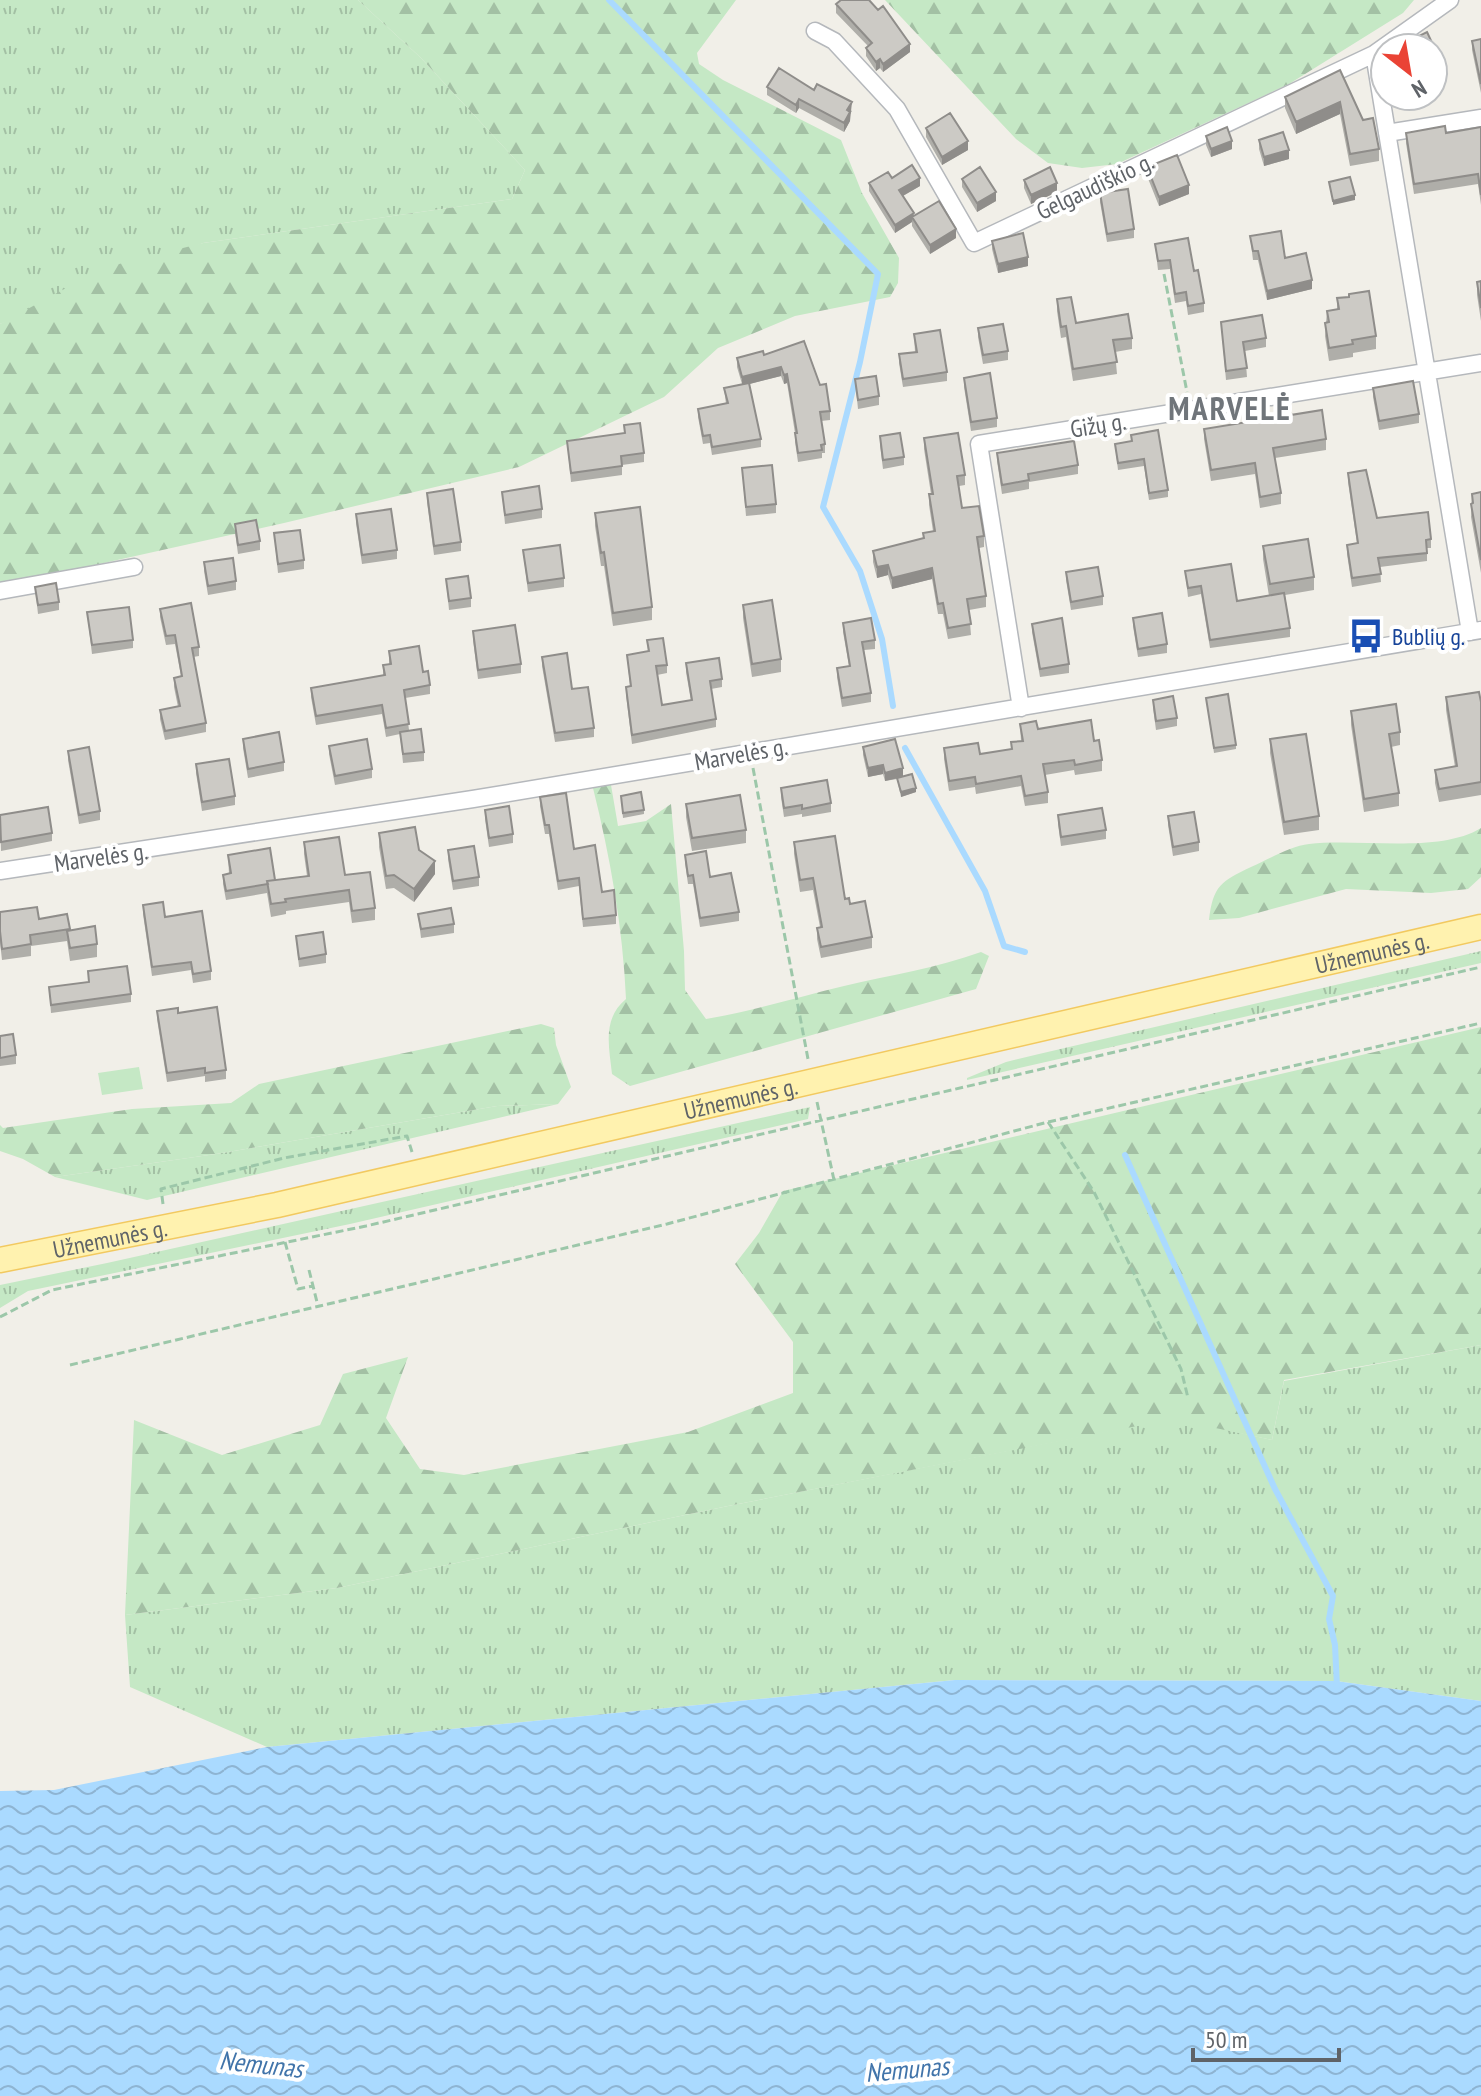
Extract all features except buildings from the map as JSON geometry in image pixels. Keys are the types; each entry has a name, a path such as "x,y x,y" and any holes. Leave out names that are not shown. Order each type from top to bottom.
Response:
{"main road":[{"name":"Užnemunės g.","path":"0,1260 166,1228 419,1173 1481,927"}],"street":[{"name":"Gelgaudiškio g.","path":"1405,32 1450,0"},
{"name":"Gelgaudiškio g.","path":"815,31 834,41 897,109 974,243 1369,56"},
{"path":"1384,112 1427,372 1476,631"},
{"path":"1387,133 1481,118"},
{"name":"Gižų g.","path":"1021,708 979,444 1481,363"},
{"path":"0,591 134,567"},
{"name":"Marvelės g.","path":"0,871 342,820 1476,631"}],"path":[{"path":"1164,274 1191,410"},
{"path":"751,752 793,985"},
{"path":"0,1317 52,1290 285,1242 822,1121 1481,967"},
{"path":"70,1365 667,1224 1048,1122 1481,1023"},
{"path":"1048,1122 1094,1192 1181,1369 1188,1398"},
{"path":"166,1228 161,1189 284,1158 407,1136 419,1173"},
{"path":"285,1242 298,1289 313,1286"},
{"path":"309,1270 318,1306"}],"green space":[{"path":"0,0 358,0 420,57 525,170 512,199 203,243 0,324"},
{"path":"358,0 736,0 697,53 699,64 723,80 841,140 862,193 899,258 898,283 890,297 795,316 718,348 664,397 519,467 0,586 0,324 103,268 203,243 512,199 525,170 420,57"},
{"path":"885,0 1414,0 1403,13 1289,84 1117,164 1082,168 1048,163 1016,139"},
{"path":"611,785 618,826 646,821 671,804 685,990 706,1019 930,967 981,952 989,956 976,989 630,1086 612,1074 609,1043 613,1015 626,999 615,892 593,788"},
{"path":"1481,828 1481,877 1468,889 1431,893 1346,889 1239,918 1209,920 1213,899 1220,886 1241,872 1295,847 1329,843 1443,841"},
{"path":"1481,951 1481,963 967,1080 1006,1062"},
{"path":"541,1024 554,1028 556,1045 571,1087 558,1104 497,1106 216,1154 55,1177 23,1159 0,1151 0,1125 3,1128 132,1109 231,1103 259,1084"},
{"path":"1481,1027 1481,1345 1284,1380 1272,1440 1173,1419 728,1506 337,1588 125,1615 134,1420 222,1455 320,1425 343,1374 408,1357 386,1418 420,1469 464,1475 688,1432 793,1393 793,1342 735,1264 759,1233 783,1191"},
{"path":"139,1067 143,1089 102,1095 98,1073"},
{"path":"558,1104 147,1200 55,1177 216,1154 497,1106"},
{"path":"810,1107 808,1119 350,1224 28,1291 0,1308 0,1285"},
{"path":"1481,1345 1481,1701 1336,1681 955,1680 267,1747 130,1687 125,1615 337,1588 728,1506 1174,1418 1272,1440 1284,1381"}],"water":[{"name":"Nemunas","path":"955,1680 1336,1681 1481,1701 1481,2096 0,2096 0,1791 54,1790 267,1747"}],"waterway":[{"path":"609,0 878,274 860,362 823,507 860,571 882,639 893,706"},
{"path":"905,748 985,891 1004,946 1025,952"},
{"path":"1125,1155 1275,1489 1333,1596 1329,1619 1335,1645 1337,1687"}],"place":[{"name":"Bublių g.","path":"1366,636"}],"district":[{"name":"MARVELĖ","path":"1230,408"}]}
